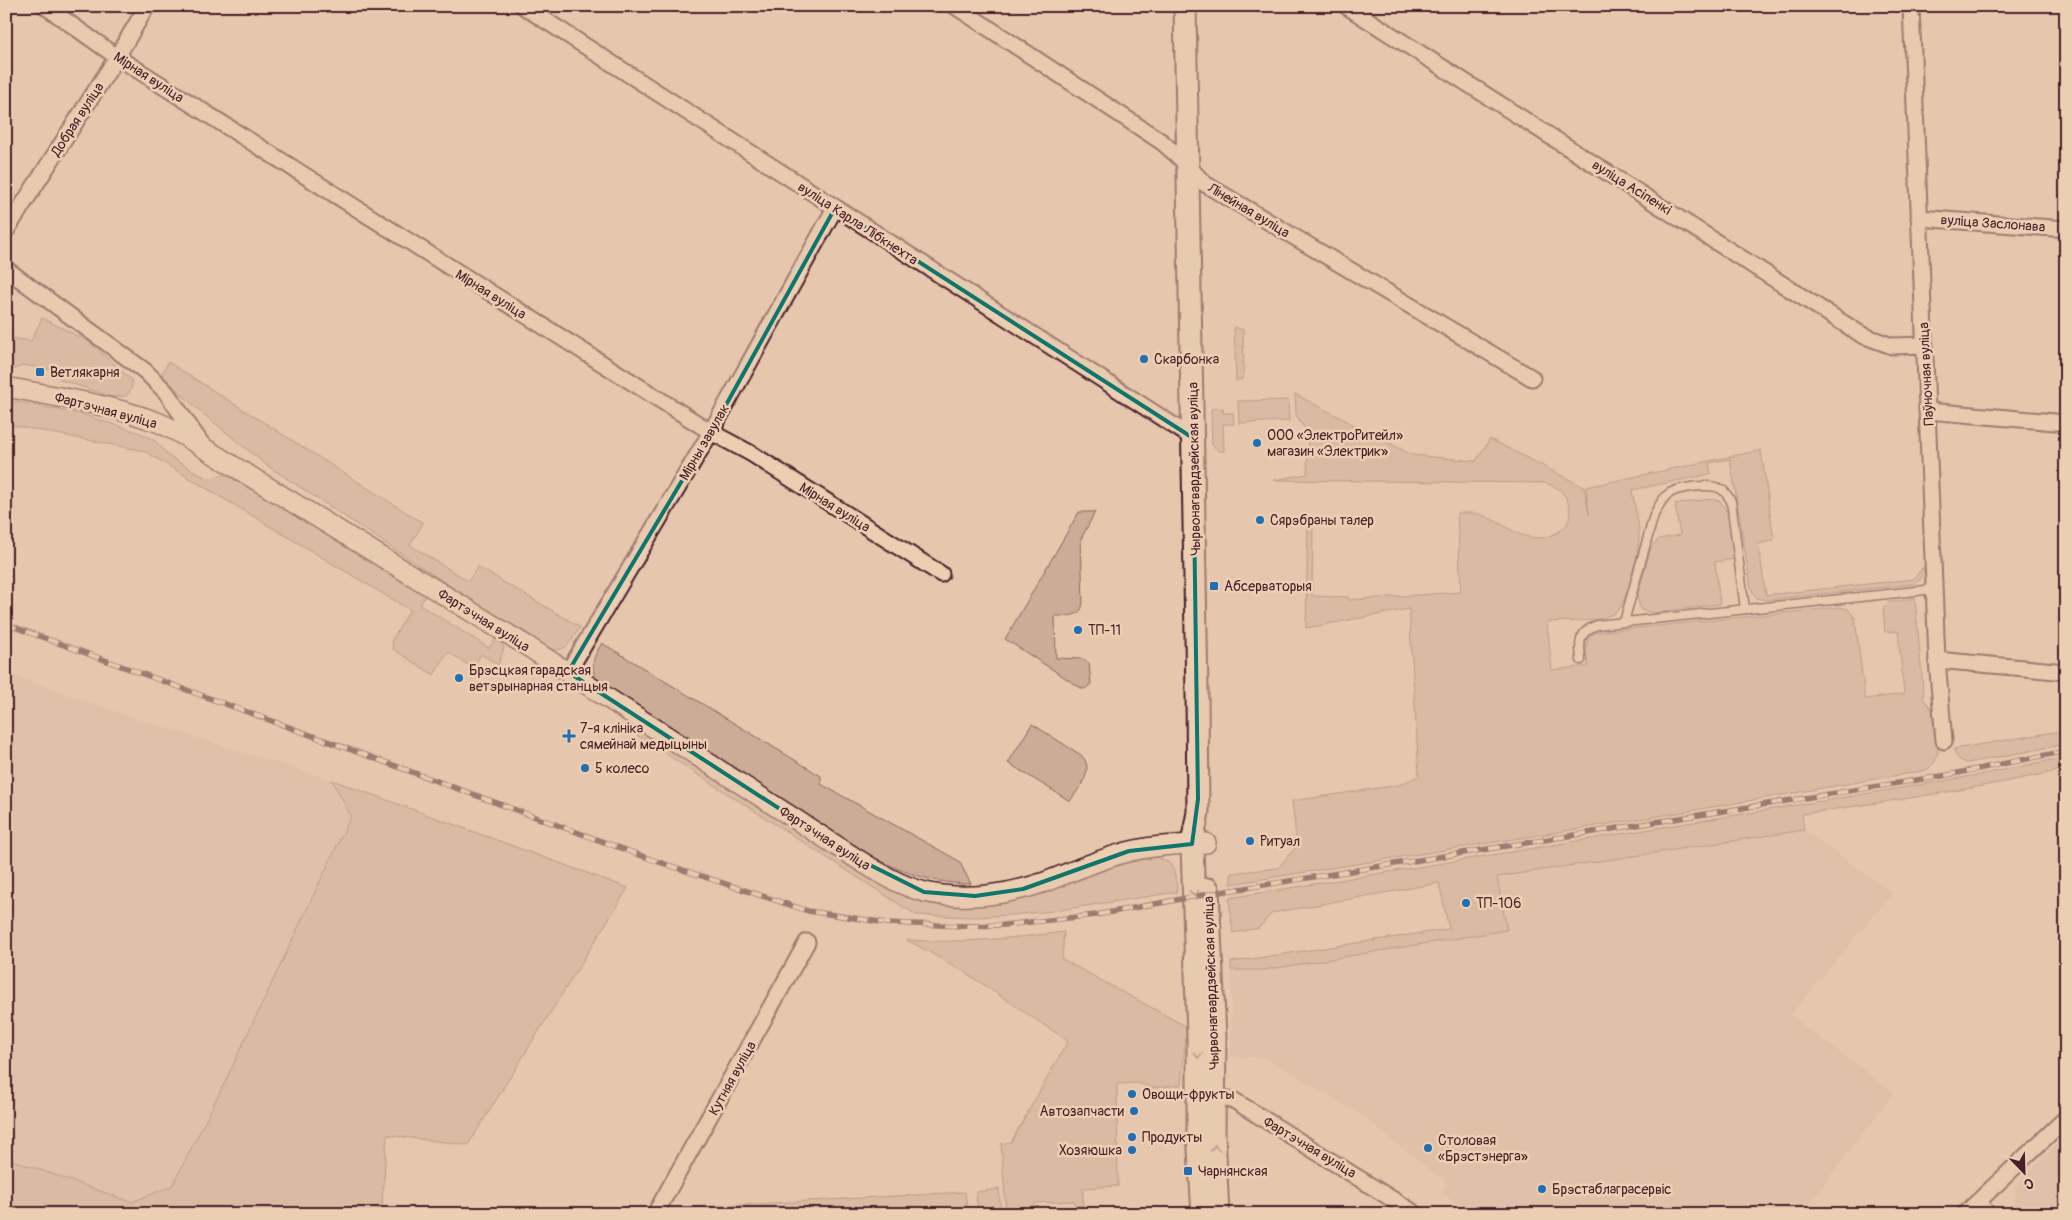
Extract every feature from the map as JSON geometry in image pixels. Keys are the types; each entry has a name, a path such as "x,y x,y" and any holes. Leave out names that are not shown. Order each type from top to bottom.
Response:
{"main road":[{"name":"Чырвонагвардзейская вуліца","path":"1185,6 1198,812 1214,1038 1198,1134 1203,1214"},
{"name":"Чырвонагвардзейская вуліца","path":"1206,1094 1214,1134 1218,1214"}],"street":[{"name":"Мірная вуліца","path":"46,6 117,58 711,432 752,454 941,574"},
{"name":"Добрая вуліца","path":"6,231 117,58 147,6"},
{"name":"вуліца Карла Лібкнехта","path":"523,6 1193,438"},
{"name":"Лінейная вуліца","path":"956,6 1162,142 1188,165 1205,184 1532,378"},
{"name":"вуліца Асіпенкі","path":"1346,6 1862,336 1892,346 1925,346"},
{"name":"Паўночная вуліца","path":"1911,6 1937,660 1944,741"},
{"name":"Мірны завулак","path":"568,672 711,432 835,208"},
{"name":"вуліца Заслонава","path":"1919,218 2066,229"},
{"path":"6,269 145,370 166,392 204,448"},
{"name":"Фартэчная вуліца","path":"6,387 60,397 140,416 159,423 204,448 568,672 854,857 888,877 924,892 947,896 975,896 1000,893 1044,882 1128,851 1199,843"},
{"path":"1928,411 2066,423"},
{"path":"1937,660 2066,672"},
{"name":"Кутняя вуліца","path":"655,1214 808,942"},
{"name":"Фартэчная вуліца","path":"1206,1094 1235,1101 1416,1214"},
{"path":"1965,1214 2066,1118"}],"lane":[{"path":"1624,622 1654,515 1667,495 1676,490 1698,486 1719,488 1726,493 1731,501 1745,609"},
{"path":"1581,660 1580,640 1589,628 1597,625 1935,589"},
{"path":"1980,1199 1993,1214"}],"highlighted area":[{"path":"835,208 1193,438 1198,799 1192,844 1129,851 1023,889 975,896 924,892 854,857 568,672 711,432"}],"shaded area":[{"path":"42,318 88,341 132,380 131,388 126,396 112,397 61,380 52,370 24,365 10,371 6,370 6,337 31,341"},
{"path":"1234,327 1243,330 1244,374 1242,379 1236,381"},
{"path":"168,362 423,523 410,545 468,581 478,567 580,627 573,639 566,647 561,649 543,647 265,464 201,412 161,376"},
{"path":"1295,394 1412,455 1476,461 1490,439 1584,487 1589,515 1586,487 1761,450 1774,540 1758,544 1766,595 1914,579 1923,567 1922,575 1917,583 1766,600 1756,598 1751,588 1730,459 1709,463 1711,474 1632,490 1639,542 1632,576 1624,599 1616,612 1610,616 1583,621 1547,622 1552,670 1588,666 1587,642 1597,632 1840,607 1848,609 1855,618 1865,699 1904,694 1898,631 1885,632 1883,608 1889,602 1915,598 1924,700 1933,710 1938,751 1935,762 1928,769 1922,771 1678,813 1231,884 1231,873 1278,868 1297,846 1292,801 1399,785 1419,776 1409,609 1306,628 1308,516 1313,521 1312,596 1348,597 1348,600 1461,592 1457,513 1481,515 1516,533 1533,538 1542,538 1556,533 1567,524 1570,518 1569,507 1562,492 1544,483 1274,480 1307,474 1308,434 1296,415"},
{"path":"6,400 81,414 140,433 154,440 170,457 208,479 223,474 274,499 427,593 420,605 489,648 496,638 504,648 498,665 481,654 473,668 448,652 434,675 393,649 392,640 410,610 144,451 6,424"},
{"path":"1288,400 1289,421 1239,423 1238,401"},
{"path":"1223,408 1223,413 1233,413 1234,424 1223,424 1224,451 1219,451 1212,445 1211,409"},
{"path":"1710,499 1720,501 1728,513 1734,559 1715,562 1720,604 1653,613 1641,610 1637,598 1651,547 1659,539 1680,535 1675,504"},
{"path":"1079,512 1095,512 1081,539 1083,604 1076,614 1055,616 1056,658 1082,659 1089,663 1091,684 1085,689 1005,639"},
{"path":"602,643 821,776 821,784 959,861 971,884 939,881 911,874 855,848 597,681 593,666"},
{"path":"6,672 122,714 332,780 351,816 223,1086 172,1186 132,1202 6,1158"},
{"path":"1032,724 1081,755 1085,761 1087,767 1084,779 1070,801 1008,763"},
{"path":"2066,730 2066,744 1968,763 1958,759 1954,749"},
{"path":"645,733 892,889 912,899 933,904 955,906 1004,901 1052,889 1126,862 1152,857 1165,860 1172,867 1177,892 1053,911 1011,915 975,917 916,915 635,734"},
{"path":"2066,757 2066,769 2000,783 1802,814 1804,830 1497,877 1507,930 1264,970 1231,970 1231,962 1449,929 1439,883 1272,913 1259,928 1233,933 1229,898 1978,775"},
{"path":"332,780 628,888 468,1145 387,1135 382,1205 375,1214 6,1214 6,1158 132,1202 172,1186 223,1086 351,816"},
{"path":"1804,830 1893,893 1790,1015 1894,1093 1801,1214 1524,1214 1518,1210 1516,1214 1473,1214 1441,1193 1448,1184 1358,1113 1264,1057 1231,1057 1231,970 1264,970 1506,930 1496,877"},
{"path":"1064,932 1062,959 1187,1027 1181,1085 1153,1088 1137,1083 1117,1084 1118,1186 1083,1188 1083,1205 1075,1206 1074,1201 1035,1203 1035,1208 1006,1210 1001,1144 1011,1142 1068,1041 963,971 907,940 966,941"},
{"path":"2066,1134 2066,1214 2021,1214 2014,1205 2017,1185"},
{"path":"999,1189 1001,1214 978,1214 976,1192"},
{"path":"965,1192 968,1214 666,1214 669,1209"}],"railway":[{"path":"6,624 656,861 808,911 887,923 964,926 1004,925 1096,915 1208,894 1948,775 2066,751"}],"place":[{"name":"Скарбонка","path":"1144,359"},
{"name":"Ветлякарня","path":"40,372"},
{"name":"ООО «ЭлектроРитейл» магазин «Электрик»","path":"1257,443"},
{"name":"Сярэбраны талер","path":"1260,520"},
{"name":"Абсерваторыя","path":"1214,586"},
{"name":"ТП-11","path":"1078,630"},
{"name":"Брэсцкая гарадская ветэрынарная станцыя","path":"459,678"},
{"name":"7-я клініка сямейнай медыцыны","path":"569,736"},
{"name":"5 колесо","path":"585,768"},
{"name":"Ритуал","path":"1250,841"},
{"name":"ТП-106","path":"1466,903"},
{"name":"Овощи-фрукты","path":"1132,1094"},
{"name":"Автозапчасти","path":"1134,1111"},
{"name":"Продукты","path":"1132,1137"},
{"name":"Столовая «Брэстэнерга»","path":"1428,1148"},
{"name":"Хозяюшка","path":"1132,1150"},
{"name":"Чарнянская","path":"1188,1171"},
{"name":"Брэстаблаграсервіс","path":"1542,1189"}]}
